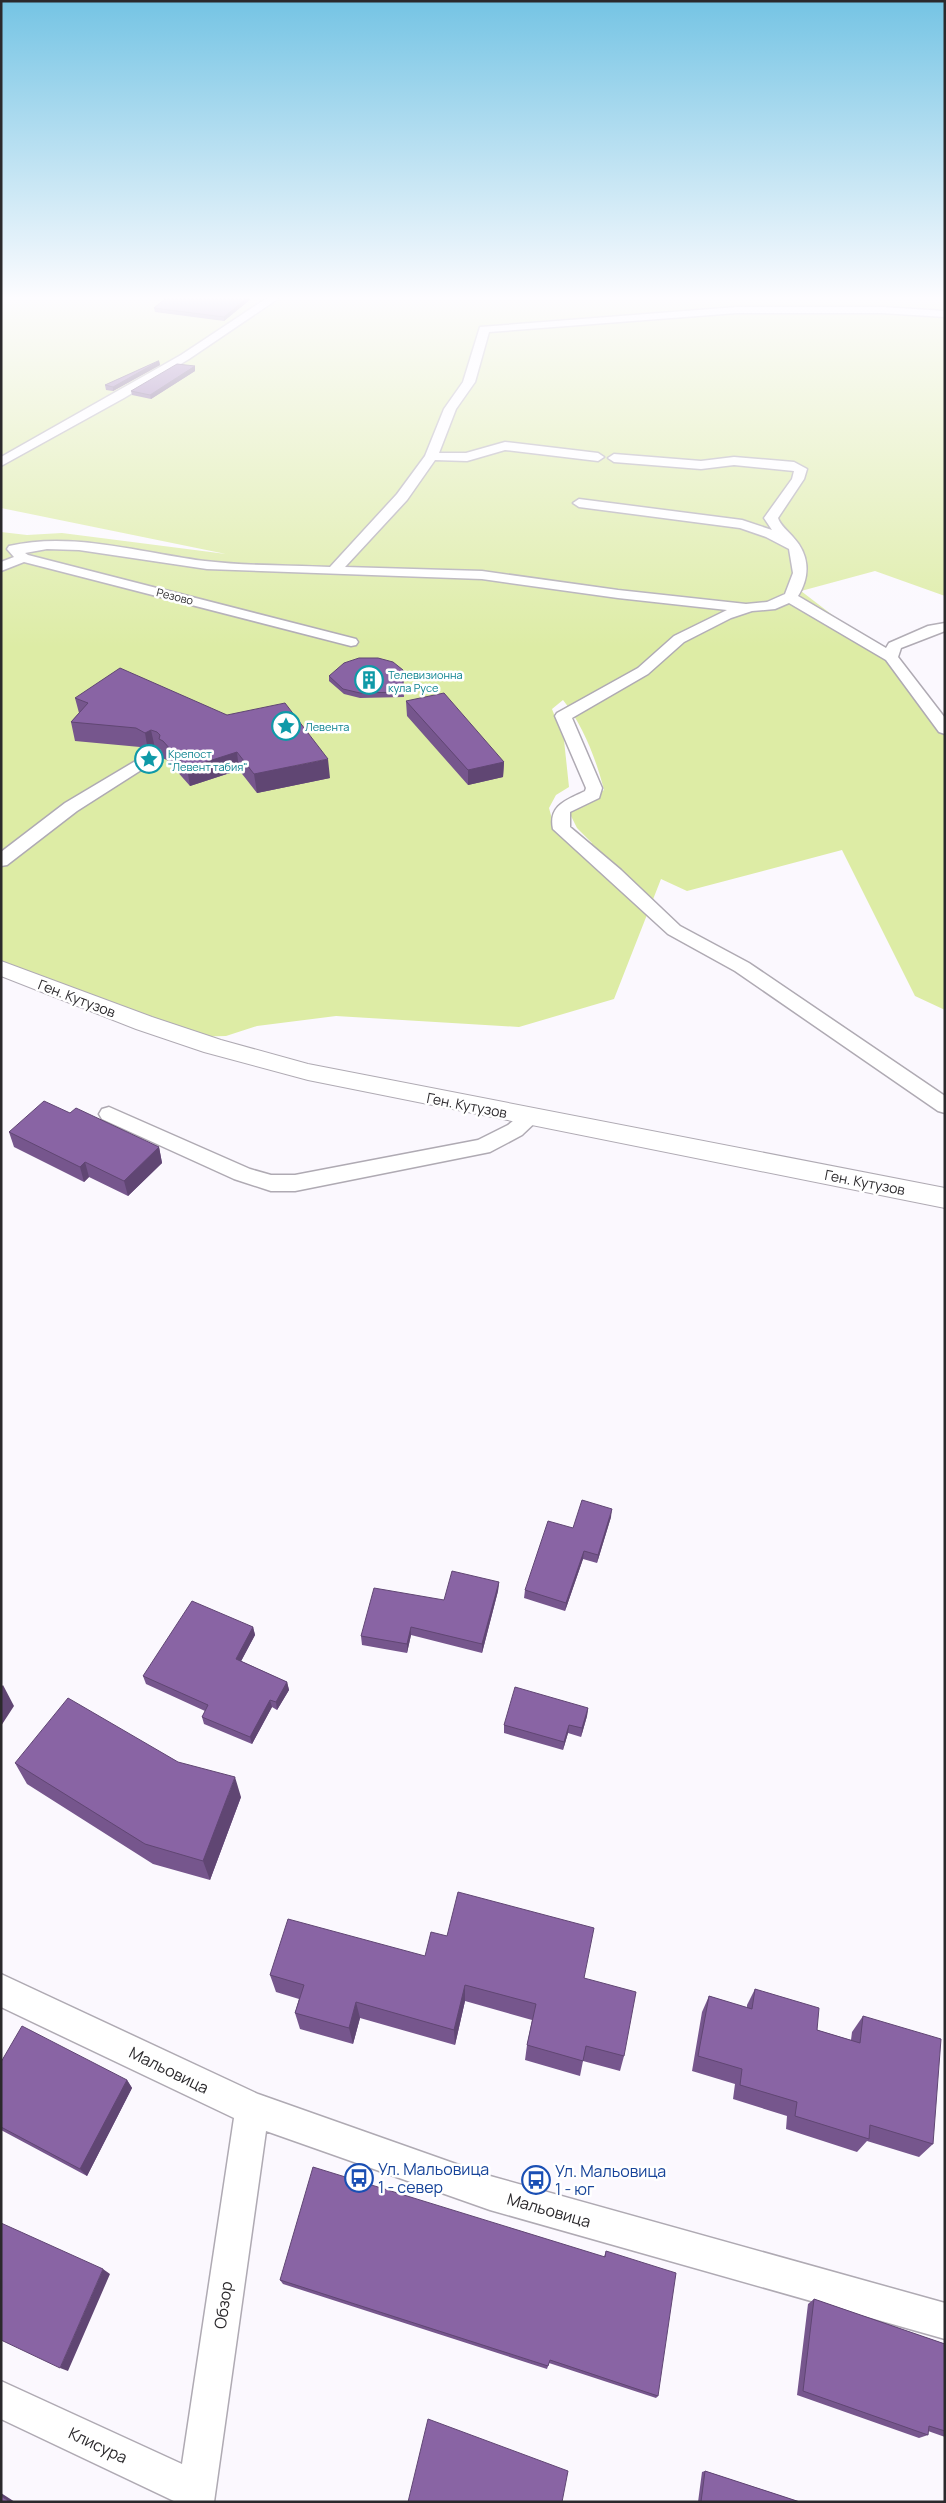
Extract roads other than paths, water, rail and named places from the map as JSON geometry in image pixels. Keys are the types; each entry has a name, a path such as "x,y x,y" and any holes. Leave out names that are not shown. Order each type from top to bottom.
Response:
{"street":[{"path":"1,462 87,415"},
{"path":"334,571 402,497 431,456 448,415"},
{"path":"431,456 467,457 505,446 598,457"},
{"path":"1,567 19,554 47,545 79,546 207,565 482,575 687,603 750,607 770,606 790,598 801,578 801,563 795,547 772,522 771,518 798,479 801,469 794,466 734,461 700,465 614,458"},
{"path":"579,503 742,524 771,534 795,547"},
{"name":"Резово","path":"1,545 19,554 352,642"},
{"path":"790,598 891,657 945,729"},
{"path":"750,607 726,614 679,639 643,671 563,716 594,788 593,794 566,806 559,812 558,818 562,829 616,874 674,930 742,967 945,1106"},
{"path":"891,657 894,646 932,630 945,627"},
{"path":"1,861 71,807 154,755"},
{"name":"Ген. Кутузов","path":"1,968 213,1046 326,1076 945,1198"},
{"path":"108,1114 242,1174 271,1183 295,1183 483,1147 515,1130 531,1117"},
{"name":"Мальовица","path":"1,1990 252,2109 490,2193 945,2321"},
{"name":"Обзор","path":"195,2496 252,2109"},
{"name":"Клисура","path":"1,2400 195,2496"}],"place":[{"name":"Телевизионна кула Русе","path":"369,680"},
{"name":"Левента","path":"286,726"},
{"name":"Крепост \"Левент табия\"","path":"149,759"},
{"name":"Ул. Мальовица 1 - север","path":"359,2178"},
{"name":"Ул. Мальовица 1 - юг","path":"536,2180"}]}
